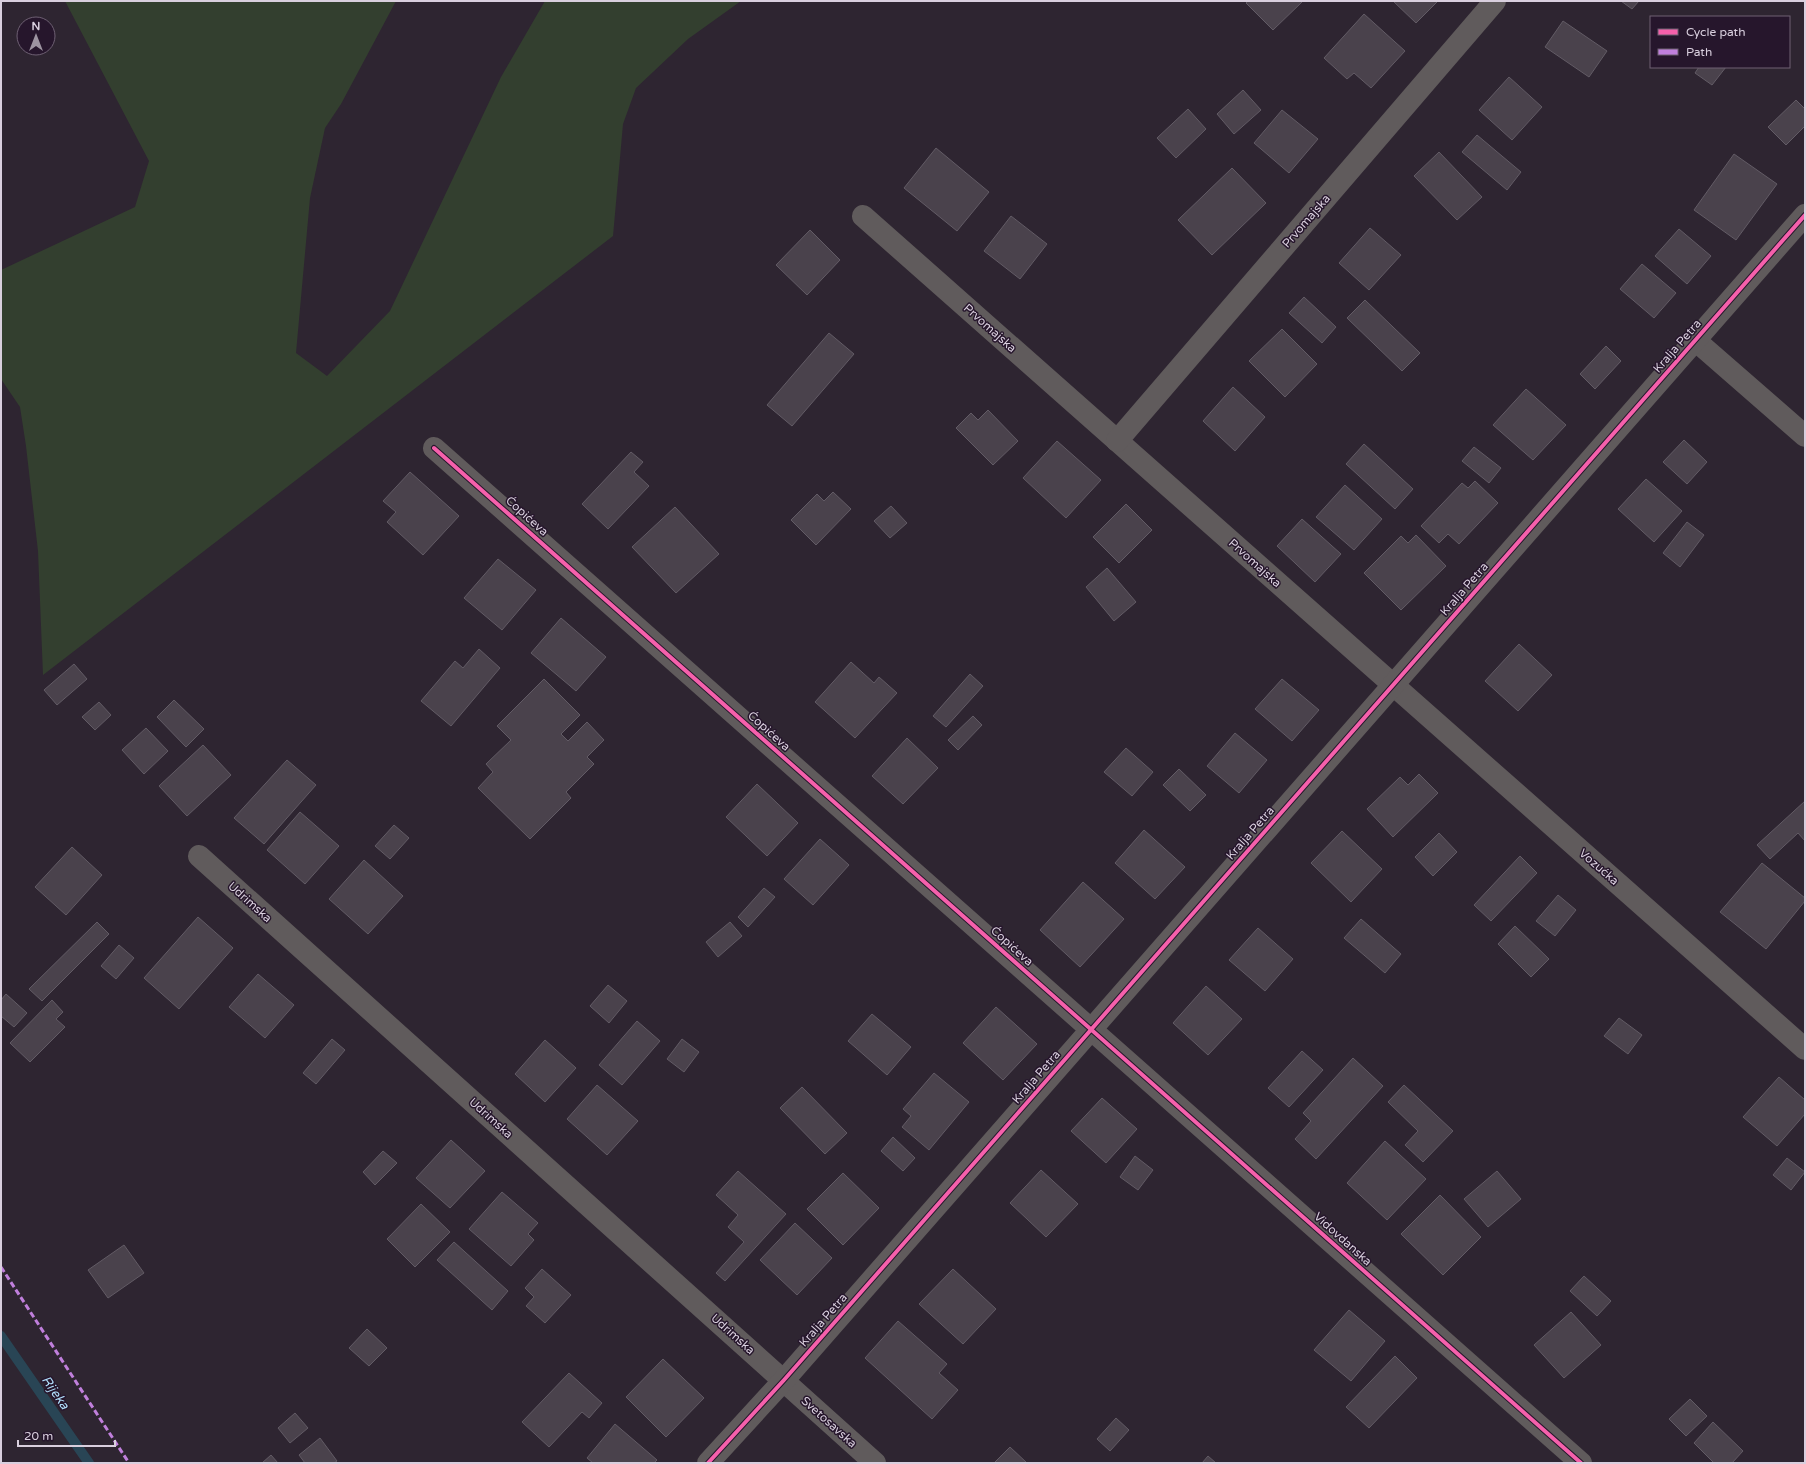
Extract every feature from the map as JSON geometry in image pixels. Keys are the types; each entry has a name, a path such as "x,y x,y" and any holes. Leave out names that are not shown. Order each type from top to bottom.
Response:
{"street":[{"name":"Prvomajska","path":"1118,441 1495,1"},
{"name":"Kralja Petra","path":"708,1463 784,1380 1805,215"},
{"name":"Prvomajska","path":"863,216 1393,685"},
{"path":"1695,340 1805,436"},
{"name":"Ćopićeva","path":"434,448 1091,1029"},
{"name":"Vozućka","path":"1393,685 1805,1049"},
{"name":"Udrimska","path":"199,856 784,1380"},
{"name":"Vidovdanska","path":"1091,1029 1581,1463"},
{"name":"Svetosavska","path":"784,1380 875,1463"}],"green space":[{"path":"65,1 396,1 341,104 325,128 310,198 296,353 327,376 390,311 501,77 545,1 741,1 688,39 636,88 623,124 613,236 43,675 38,551 26,446 20,407 1,379 1,270 135,207 149,161"}],"building":[{"path":"1248,1 1303,1 1273,30 1246,3"},
{"path":"1393,1 1438,1 1416,23"},
{"path":"1621,1 1639,1 1632,9"},
{"path":"1364,14 1405,51 1371,88 1354,73 1347,79 1324,58"},
{"path":"1563,21 1607,51 1589,77 1545,47"},
{"path":"1698,68 1725,68 1712,85 1695,73"},
{"path":"1509,77 1542,107 1512,140 1479,110"},
{"path":"1243,90 1261,110 1234,134 1217,114"},
{"path":"1796,100 1805,109 1805,126 1786,145 1768,127"},
{"path":"1188,109 1206,129 1176,158 1157,138"},
{"path":"1282,110 1318,139 1289,173 1254,143"},
{"path":"1477,135 1521,172 1507,190 1462,152"},
{"path":"936,148 989,192 957,231 904,188"},
{"path":"1439,152 1482,197 1457,220 1414,176"},
{"path":"1734,154 1777,184 1736,240 1694,210"},
{"path":"1232,168 1266,203 1212,255 1178,220"},
{"path":"1011,216 1047,244 1020,279 984,251"},
{"path":"1370,228 1401,255 1369,290 1339,263"},
{"path":"1679,229 1711,256 1687,284 1655,256"},
{"path":"810,230 840,260 807,295 776,265"},
{"path":"1642,264 1676,293 1654,318 1620,289"},
{"path":"1304,297 1336,327 1322,343 1289,313"},
{"path":"1365,300 1420,353 1402,371 1347,318"},
{"path":"1282,329 1317,364 1285,397 1249,361"},
{"path":"829,333 854,354 792,426 767,405"},
{"path":"1606,346 1621,361 1595,389 1580,374"},
{"path":"1233,387 1265,417 1235,451 1203,421"},
{"path":"1526,389 1566,425 1533,460 1493,425"},
{"path":"988,410 1018,441 993,465 956,428 971,413 978,420"},
{"path":"1684,440 1707,462 1687,484 1663,462"},
{"path":"1057,441 1101,480 1066,518 1023,478"},
{"path":"1364,444 1413,489 1395,509 1346,464"},
{"path":"1474,447 1501,468 1489,483 1462,461"},
{"path":"631,452 643,462 634,472 649,486 608,529 582,504"},
{"path":"410,472 459,516 423,555 387,522 396,512 383,501"},
{"path":"1646,479 1682,511 1654,542 1618,509"},
{"path":"1475,481 1498,503 1459,544 1448,534 1439,543 1421,526 1462,483 1468,488"},
{"path":"1345,485 1382,519 1354,550 1316,517"},
{"path":"833,492 851,509 816,545 791,520 817,494 824,501"},
{"path":"1126,504 1152,530 1119,563 1093,537"},
{"path":"891,506 907,523 890,538 874,521"},
{"path":"675,507 719,554 676,593 632,547"},
{"path":"1302,519 1341,554 1315,582 1277,546"},
{"path":"1687,522 1704,535 1680,567 1663,553"},
{"path":"1416,535 1446,566 1401,610 1364,573 1401,536 1408,543"},
{"path":"498,559 536,590 502,630 464,598"},
{"path":"1107,568 1136,602 1114,621 1086,587"},
{"path":"561,618 606,657 576,691 531,653"},
{"path":"1519,644 1552,675 1518,711 1485,681"},
{"path":"479,649 500,668 451,726 421,701 455,661 463,668"},
{"path":"851,662 874,683 879,677 897,693 855,738 815,702"},
{"path":"74,664 87,679 57,705 44,690"},
{"path":"970,674 983,686 946,727 933,716"},
{"path":"544,679 580,715 561,734 568,741 587,722 604,740 587,757 594,764 566,792 571,798 530,839 478,788 493,772 486,764 511,740 497,726"},
{"path":"1282,679 1319,710 1292,741 1255,709"},
{"path":"174,700 204,729 186,747 157,717"},
{"path":"99,702 111,715 95,730 82,717"},
{"path":"973,716 982,725 958,750 948,740"},
{"path":"146,728 168,751 144,774 122,750"},
{"path":"1235,733 1267,760 1239,793 1207,766"},
{"path":"907,738 938,768 903,804 872,776"},
{"path":"203,745 231,775 187,816 159,786"},
{"path":"1126,748 1153,772 1132,796 1104,772"},
{"path":"287,760 316,785 264,844 234,818"},
{"path":"1179,769 1206,795 1190,811 1163,785"},
{"path":"1419,774 1438,793 1393,837 1367,809 1400,777 1408,785"},
{"path":"757,784 798,823 767,856 726,817"},
{"path":"1805,801 1805,841 1798,833 1770,859 1757,845"},
{"path":"300,812 339,846 305,884 267,850"},
{"path":"394,825 409,838 390,859 375,846"},
{"path":"1144,830 1185,867 1155,899 1115,863"},
{"path":"1342,831 1382,869 1351,902 1311,863"},
{"path":"1439,833 1457,852 1433,876 1415,857"},
{"path":"820,839 849,865 813,905 784,879"},
{"path":"72,847 102,875 66,915 35,887"},
{"path":"1520,856 1537,873 1491,921 1474,905"},
{"path":"364,860 403,896 368,934 329,899"},
{"path":"1762,863 1805,898 1805,901 1766,949 1720,912"},
{"path":"1083,882 1124,919 1080,967 1040,930"},
{"path":"764,888 775,897 748,927 738,917"},
{"path":"1558,895 1576,910 1555,936 1536,921"},
{"path":"198,917 233,948 179,1009 144,978"},
{"path":"1361,919 1401,954 1385,973 1344,938"},
{"path":"97,922 109,934 42,1001 29,989"},
{"path":"730,922 742,936 718,957 706,942"},
{"path":"1515,926 1549,959 1531,977 1498,944"},
{"path":"1258,928 1293,959 1265,991 1229,960"},
{"path":"119,945 134,958 116,979 101,966"},
{"path":"258,974 294,1005 265,1038 229,1007"},
{"path":"608,985 627,1001 609,1023 590,1006"},
{"path":"1206,986 1242,1019 1208,1055 1173,1023"},
{"path":"6,994 27,1013 14,1027 1,1016 1,1000"},
{"path":"52,1000 63,1012 56,1019 65,1027 30,1062 10,1043"},
{"path":"996,1007 1037,1044 1003,1080 963,1043"},
{"path":"872,1014 911,1047 887,1075 848,1041"},
{"path":"1619,1018 1642,1035 1628,1054 1604,1036"},
{"path":"637,1021 660,1041 622,1085 599,1065"},
{"path":"332,1039 345,1050 316,1084 303,1073"},
{"path":"682,1039 699,1052 684,1072 667,1059"},
{"path":"545,1040 576,1068 545,1102 515,1074"},
{"path":"1302,1051 1323,1070 1289,1107 1268,1088"},
{"path":"1353,1058 1383,1086 1316,1159 1295,1139 1311,1121 1303,1113"},
{"path":"934,1073 969,1102 929,1150 902,1127 911,1116 903,1109"},
{"path":"1779,1077 1805,1100 1805,1114 1777,1146 1743,1117"},
{"path":"597,1085 638,1121 607,1155 567,1119"},
{"path":"1404,1085 1453,1131 1423,1162 1405,1145 1418,1131 1388,1102"},
{"path":"802,1087 847,1133 825,1154 780,1108"},
{"path":"1102,1098 1137,1129 1106,1163 1071,1131"},
{"path":"893,1137 915,1158 903,1171 881,1151"},
{"path":"451,1140 485,1171 450,1208 416,1178"},
{"path":"1385,1141 1426,1179 1387,1220 1347,1183"},
{"path":"383,1151 397,1163 375,1185 363,1172"},
{"path":"1135,1156 1153,1170 1138,1190 1120,1177"},
{"path":"1787,1158 1805,1172 1791,1190 1773,1175"},
{"path":"1041,1170 1078,1204 1046,1237 1010,1203"},
{"path":"738,1171 786,1214 725,1281 716,1273 744,1242 728,1227 738,1215 716,1195"},
{"path":"1497,1171 1521,1199 1488,1227 1464,1199"},
{"path":"843,1173 879,1208 843,1245 807,1209"},
{"path":"502,1192 538,1223 528,1234 534,1240 511,1266 469,1229"},
{"path":"1440,1195 1481,1237 1443,1275 1401,1234"},
{"path":"421,1204 450,1232 415,1267 387,1239"},
{"path":"795,1223 832,1258 797,1295 760,1260"},
{"path":"454,1242 508,1291 492,1310 437,1260"},
{"path":"124,1245 144,1273 108,1298 88,1270"},
{"path":"542,1269 571,1295 545,1323 526,1306 534,1297 525,1288"},
{"path":"953,1269 996,1309 963,1344 919,1304"},
{"path":"1584,1276 1611,1301 1597,1316 1570,1291"},
{"path":"1349,1310 1385,1341 1351,1381 1314,1350"},
{"path":"1571,1312 1601,1345 1564,1378 1534,1345"},
{"path":"898,1321 947,1364 939,1373 958,1390 932,1419 865,1358"},
{"path":"367,1329 387,1348 369,1366 349,1348"},
{"path":"1395,1356 1417,1378 1369,1428 1346,1407"},
{"path":"663,1359 704,1398 666,1437 626,1397"},
{"path":"569,1373 602,1403 589,1418 582,1412 549,1447 522,1422"},
{"path":"1690,1399 1707,1416 1686,1436 1669,1419"},
{"path":"295,1413 308,1428 290,1443 278,1428"},
{"path":"1116,1418 1129,1430 1110,1451 1097,1439"},
{"path":"1713,1422 1743,1451 1732,1463 1714,1463 1694,1443"},
{"path":"615,1424 657,1460 654,1463 593,1463 587,1458"},
{"path":"320,1438 337,1461 334,1463 305,1463 299,1455"},
{"path":"1010,1447 1027,1463 994,1463"},
{"path":"271,1455 278,1463 262,1463"},
{"path":"1208,1456 1216,1463 1202,1463"}],"waterway":[{"name":"Rijeka","path":"1,1336 89,1463"}],"marked path":[{"path":"1,1267 129,1463"}],"cycle path":[{"path":"708,1463 784,1380 1805,215"},
{"path":"434,448 1581,1463"}]}
